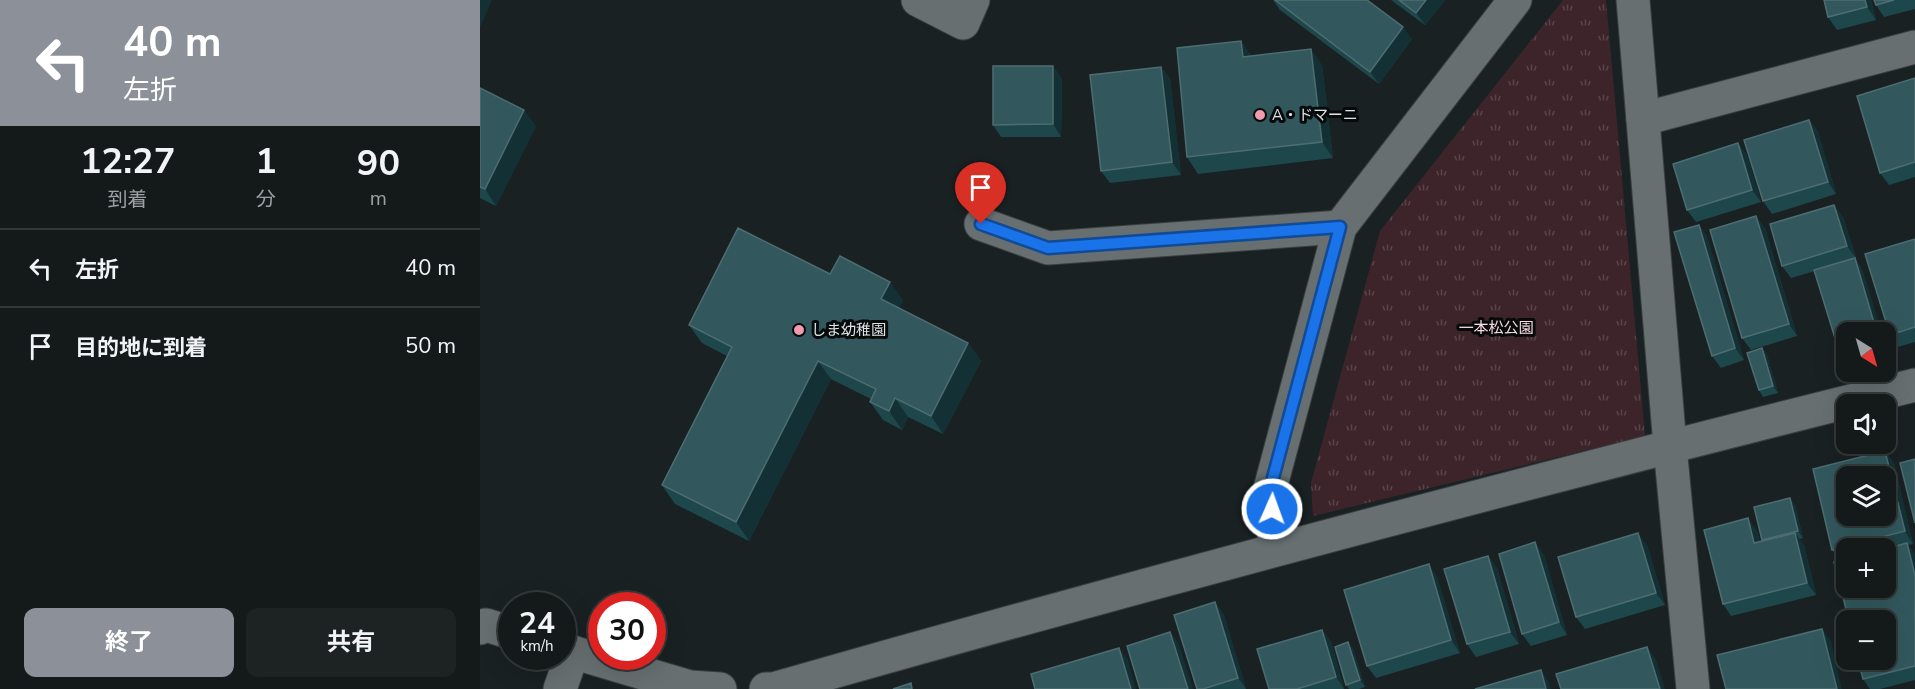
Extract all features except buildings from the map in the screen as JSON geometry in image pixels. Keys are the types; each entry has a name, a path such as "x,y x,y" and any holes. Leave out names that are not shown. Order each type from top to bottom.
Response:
{"street":[{"path":"918,0 963,23 973,0"},
{"path":"1275,549 1270,489 1340,227 1515,0"},
{"path":"1633,0 1670,446 1693,689"},
{"path":"1643,119 1915,47"},
{"path":"981,224 1048,248 1340,227"},
{"path":"766,689 807,684 1275,549 1915,385"},
{"path":"480,628 486,625 498,629"},
{"path":"576,652 690,687 720,689"},
{"path":"560,689 564,670"}],"green space":[{"name":"一本松公園","path":"1563,0 1606,0 1645,436 1313,516 1311,483 1380,231"}],"place":[{"name":"A・ドマーニ","path":"1260,115"},
{"name":"しま幼稚園","path":"799,330"}],"route":[{"path":"981,224 1048,248 1340,227 1270,489 1272,509"}]}
